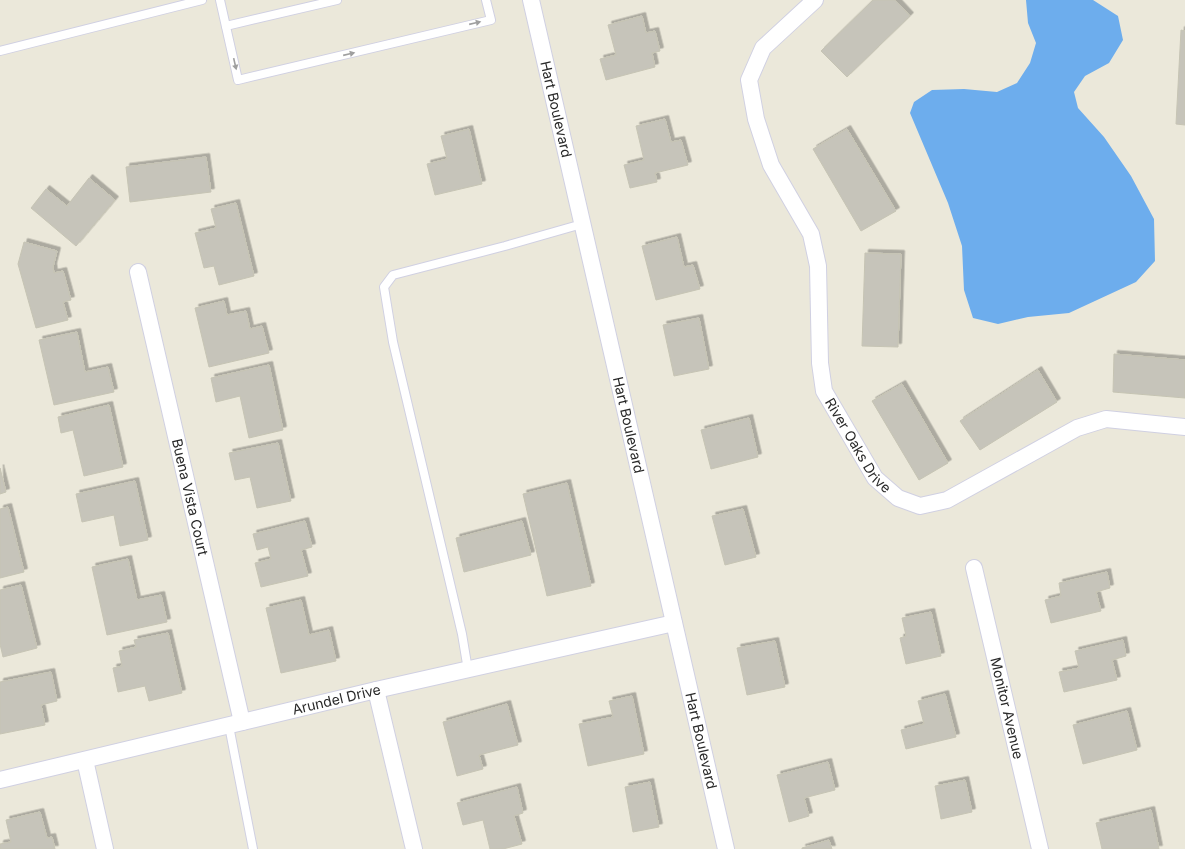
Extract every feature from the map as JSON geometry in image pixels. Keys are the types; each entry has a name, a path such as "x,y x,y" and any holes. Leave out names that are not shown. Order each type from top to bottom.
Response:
{"street":[{"name":"Hart Boulevard","path":"531,0 726,849"},
{"name":"River Oaks Drive","path":"815,0 762,48 749,80 756,119 771,165 810,234 818,266 820,363 824,391 875,478 898,498 920,506 947,500 1077,428 1106,419 1185,427"},
{"name":"Buena Vista Court","path":"138,272 235,724"},
{"name":"Monitor Avenue","path":"974,568 1040,849"},
{"name":"Arundel Drive","path":"0,780 376,690 674,623"},
{"path":"376,690 414,849"},
{"path":"85,760 105,849"}],"lane":[{"path":"0,50 202,0"},
{"path":"220,0 238,80 490,20 486,0"},
{"path":"226,26 337,0"},
{"path":"468,670 462,634 393,342 384,287 393,275 582,224"},
{"path":"235,724 253,849"}],"water":[{"path":"1026,0 1093,0 1118,16 1123,40 1109,63 1085,76 1074,92 1078,108 1104,137 1131,176 1154,219 1155,261 1136,282 1069,313 1028,317 998,324 973,318 964,290 962,246 948,203 910,113 914,102 932,90 964,89 997,92 1017,83 1030,63 1036,43 1028,23"}],"building":[{"path":"873,0 895,0 910,16 847,77 821,51"},
{"path":"642,16 646,33 655,31 660,51 652,53 655,67 606,80 600,59 616,55 608,25"},
{"path":"1181,30 1185,31 1185,125 1176,124"},
{"path":"665,119 671,142 681,140 688,165 655,173 657,182 630,188 624,165 644,160 636,126"},
{"path":"469,129 482,184 435,195 427,164 447,159 441,136"},
{"path":"847,129 896,211 861,231 813,149"},
{"path":"206,157 211,192 130,202 126,167"},
{"path":"89,178 115,200 76,246 31,208 46,189 67,206"},
{"path":"236,203 254,276 219,285 214,266 204,268 195,233 216,228 211,209"},
{"path":"677,237 684,267 693,265 700,289 656,300 642,246"},
{"path":"24,242 57,251 53,267 54,273 63,271 71,300 63,302 68,320 36,328 18,264"},
{"path":"865,253 901,254 898,347 862,346"},
{"path":"224,301 227,315 246,311 250,329 262,326 269,353 209,367 195,308"},
{"path":"699,318 709,369 674,376 663,325"},
{"path":"77,332 85,372 108,367 114,392 54,405 39,340"},
{"path":"1114,354 1185,360 1185,398 1113,392"},
{"path":"269,365 283,430 249,438 240,396 216,402 211,378"},
{"path":"1038,370 1057,402 980,450 960,421"},
{"path":"902,384 948,463 919,480 872,401"},
{"path":"109,405 123,467 84,476 73,430 61,433 58,417"},
{"path":"749,418 758,457 711,469 701,430"},
{"path":"278,443 291,501 257,508 250,477 235,480 229,453"},
{"path":"0,468 6,492 0,494"},
{"path":"135,481 148,540 120,546 114,515 82,522 76,494"},
{"path":"567,483 591,586 547,596 523,494"},
{"path":"8,507 24,572 0,578 0,509"},
{"path":"743,509 756,557 725,565 712,516"},
{"path":"305,521 312,547 301,550 308,576 261,587 255,563 271,559 268,547 257,550 253,534"},
{"path":"522,521 531,555 464,572 456,538"},
{"path":"128,559 137,600 161,595 167,622 107,635 92,567"},
{"path":"1107,572 1110,588 1096,592 1101,611 1051,623 1045,600 1061,596 1059,583"},
{"path":"21,585 37,648 3,657 0,644 0,590"},
{"path":"301,600 309,635 329,630 336,661 281,673 266,608"},
{"path":"931,612 941,656 906,664 900,638 906,636 902,618"},
{"path":"168,633 182,693 149,701 145,686 118,692 113,668 122,666 119,651 136,647 134,640"},
{"path":"1123,640 1126,656 1112,660 1117,680 1064,692 1059,672 1079,668 1075,651"},
{"path":"775,641 785,687 747,695 737,648"},
{"path":"51,672 57,701 41,705 45,725 0,734 0,682"},
{"path":"945,694 956,737 906,749 901,730 924,724 918,701"},
{"path":"632,696 644,754 588,766 579,724 613,717 609,701"},
{"path":"507,704 518,745 479,755 483,769 457,776 443,722"},
{"path":"1127,711 1137,750 1083,764 1073,725"},
{"path":"828,762 835,790 804,798 809,816 789,822 777,775"},
{"path":"965,780 972,812 941,819 935,786"},
{"path":"650,782 659,827 633,832 625,787"},
{"path":"517,787 523,813 514,816 522,844 503,849 490,849 483,820 463,825 457,803"},
{"path":"1151,810 1159,849 1102,849 1096,823"},
{"path":"40,812 47,838 52,837 55,849 0,849 0,844 11,842 6,820"},
{"path":"829,840 832,849 802,849 802,848"}]}
